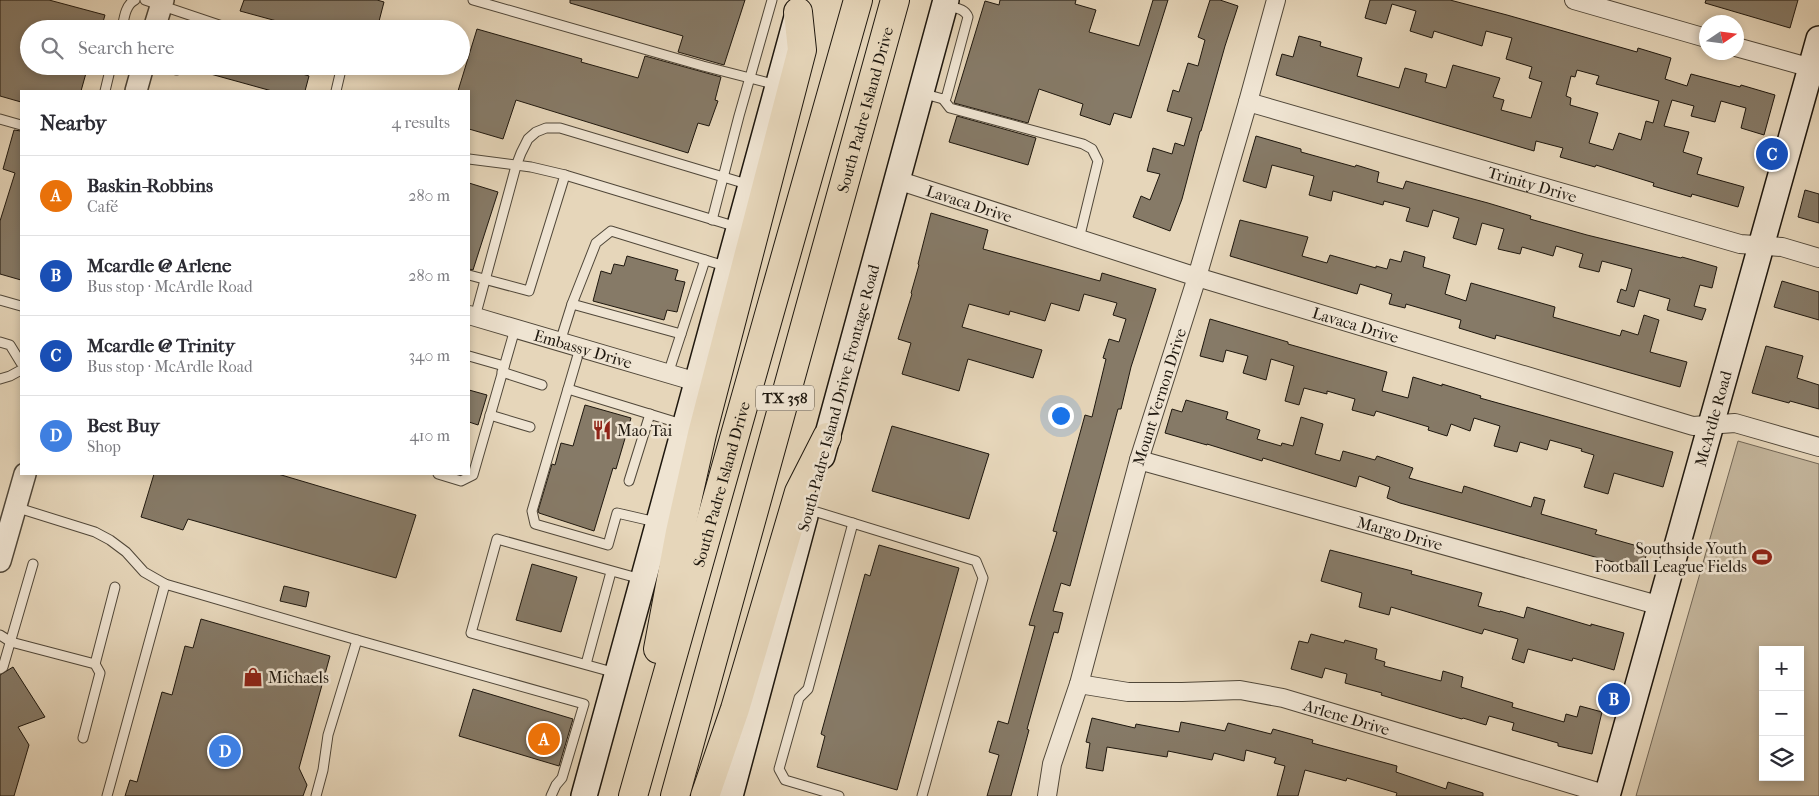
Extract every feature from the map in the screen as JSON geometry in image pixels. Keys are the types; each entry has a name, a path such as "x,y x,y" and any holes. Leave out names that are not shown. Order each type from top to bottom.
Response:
{"highway":[{"name":"South Padre Island Drive","path":"634,796 858,0"},
{"name":"South Padre Island Drive","path":"675,796 895,0"},
{"path":"656,716 654,670 680,532 702,434 802,50 799,6"},
{"path":"705,796 735,709 799,492 827,437"}],"main road":[{"name":"South Padre Island Drive Frontage Road","path":"730,796 897,180 932,96 946,3"},
{"path":"584,796 596,708 618,673 697,382 717,264 739,228 799,6"},
{"name":"McArdle Road","path":"1608,795 1761,246 1815,69 1819,39"}],"street":[{"name":"Mount Vernon Drive","path":"1047,796 1052,764 1079,684 1139,460 1197,277 1276,0"},
{"path":"1574,0 1699,36"},
{"path":"155,20 156,1"},
{"path":"1744,48 1815,69"},
{"path":"136,90 140,75"},
{"name":"Trinity Drive","path":"1248,102 1740,244 1782,247 1819,258"},
{"name":"Lavaca Drive","path":"897,180 1197,277 1693,426 1712,423 1735,423 1819,447"},
{"name":"Embassy Drive","path":"472,316 697,382"},
{"name":"Margo Drive","path":"1139,460 1660,606"},
{"path":"0,561 25,475"},
{"name":"Arlene Drive","path":"1079,684 1128,692 1240,690 1283,698 1608,795"}],"lane":[{"path":"124,20 130,2 135,0"},
{"path":"473,0 778,85"},
{"path":"712,220 749,78 772,0"},
{"path":"156,1 180,13 202,20"},
{"path":"104,90 108,75"},
{"path":"336,90 340,75"},
{"path":"932,96 950,108 1083,144 1092,149 1098,161 1079,239"},
{"path":"0,119 20,125"},
{"path":"472,316 485,279 516,166 528,139 536,132 546,128 560,128 751,185"},
{"path":"470,159 566,175 739,228"},
{"path":"470,275 530,291 566,175"},
{"path":"560,342 572,304 596,243 611,231 717,264 681,334 668,374"},
{"path":"0,300 20,306"},
{"path":"572,304 681,334"},
{"path":"442,475 460,480 473,475 515,329"},
{"path":"0,342 10,344 20,361"},
{"path":"580,348 532,511 534,524 608,545 617,513 659,523"},
{"path":"470,356 542,385"},
{"path":"0,379 20,371"},
{"path":"568,389 686,425"},
{"path":"629,481 650,414"},
{"path":"490,415 530,427"},
{"path":"15,507 95,532 126,552 144,572 165,584 596,708 552,796"},
{"path":"807,509 976,561 983,578 922,796"},
{"path":"839,796 785,780 779,769 799,698 808,689 852,523"},
{"path":"618,673 471,632 497,540 644,580"},
{"path":"0,669 3,667 11,642 33,564"},
{"path":"586,664 611,572"},
{"path":"107,796 165,584"},
{"path":"84,738 100,673 95,664 115,587"},
{"path":"0,635 11,642 95,664"},
{"path":"316,796 323,770 328,735 357,640"}],"shaded area":[{"name":"Southside Youth Football League Fields","path":"1738,441 1819,464 1819,796 1636,796"}],"building":[{"path":"0,0 49,0 105,15 104,20 20,20 20,75 85,75 81,90 20,90 20,102 0,96"},
{"path":"244,0 377,0 384,2 379,20 273,20 240,11"},
{"path":"570,0 745,0 724,65 678,52 683,36 570,3"},
{"path":"1000,0 1076,0 1075,4 1096,10 1089,32 1139,46 1153,0 1168,0 1131,118 1114,113 1110,125 1080,115 1083,104 1039,89 1028,123 954,103 985,1 999,5"},
{"path":"1210,0 1220,0 1238,6 1200,131 1182,199 1170,231 1133,217 1141,196 1150,200 1160,174 1147,171 1153,148 1172,154 1175,143 1184,146 1192,118 1167,111 1173,90 1179,92 1188,63 1198,66 1205,40 1198,37"},
{"path":"1370,0 1450,0 1637,52 1638,48 1671,58 1665,79 1687,86 1691,74 1775,95 1764,135 1741,128 1746,108 1721,101 1715,122 1691,116 1694,106 1672,100 1664,126 1689,132 1683,152 1702,158 1697,174 1744,187 1738,207 1692,194 1691,197 1653,186 1654,183 1596,165 1595,167 1560,157 1563,148 1536,141 1534,151 1276,75 1282,54 1293,57 1299,36 1321,42 1320,46 1362,58 1357,76 1399,88 1405,68 1427,74 1425,82 1446,88 1453,65 1500,78 1493,97 1504,100 1501,110 1531,118 1542,82 1529,78 1532,67 1506,59 1512,38 1486,31 1482,46 1434,31 1432,38 1410,31 1416,11 1392,4 1386,24 1365,18","holes":["1577,70 1599,76 1596,84 1659,101 1653,123 1646,121 1641,140 1619,133 1613,150 1589,143 1598,113 1570,105 1571,98 1566,96 1571,76 1575,77"]},
{"path":"1706,0 1798,0 1790,28 1705,3"},
{"path":"477,29 582,59 581,62 638,78 645,56 721,77 715,100 718,101 709,126 698,123 688,153 516,100 503,139 470,129 470,90 458,90 463,75 470,75 470,52"},
{"path":"214,75 309,76 305,90 268,90"},
{"path":"957,116 1036,138 1028,165 949,142"},
{"path":"14,130 20,131 20,280 0,274 0,221 15,173 3,169"},
{"path":"1256,136 1301,149 1301,152 1379,172 1377,182 1403,189 1406,181 1488,203 1531,216 1530,219 1587,235 1717,267 1712,288 1700,285 1694,306 1706,309 1702,320 1667,310 1670,299 1639,290 1634,307 1617,302 1621,289 1626,291 1632,269 1602,261 1599,272 1579,267 1583,254 1556,246 1553,256 1522,247 1520,254 1498,249 1504,229 1482,223 1476,245 1453,238 1459,218 1433,210 1428,227 1406,221 1410,208 1384,201 1383,205 1333,191 1331,201 1309,195 1314,176 1272,165 1266,188 1243,181"},
{"path":"470,183 498,192 473,270 470,269"},
{"path":"1805,190 1819,194 1819,223 1798,217"},
{"path":"931,213 988,230 983,249 1100,281 1102,273 1156,289 1131,367 1121,409 1118,409 1070,586 1061,583 1053,611 1063,613 1058,633 1054,632 1027,729 1029,730 1011,796 987,796 999,755 989,752 998,721 1008,724 1035,626 1029,625 1057,532 1053,531 1085,415 1092,417 1106,359 1103,358 1109,339 1119,342 1126,319 1113,315 1117,303 1084,294 1079,311 1051,303 1045,321 1010,311 1009,315 969,304 962,327 1042,350 1033,378 968,359 959,391 902,374 911,343 898,339 912,294"},
{"path":"1240,220 1308,237 1302,256 1327,263 1330,255 1376,268 1376,266 1387,269 1390,259 1401,262 1404,251 1425,257 1423,267 1450,275 1445,294 1466,301 1471,283 1555,307 1553,317 1620,336 1622,330 1638,335 1644,315 1659,320 1650,352 1687,362 1680,387 1496,335 1495,339 1459,328 1461,320 1406,304 1405,308 1389,304 1392,294 1360,284 1357,294 1230,256"},
{"path":"627,256 678,270 675,280 685,282 677,312 667,310 664,320 593,301 601,271 611,274 614,264 624,266"},
{"path":"1782,281 1819,292 1819,320 1774,307"},
{"path":"1210,319 1288,342 1288,344 1387,372 1382,391 1408,398 1413,377 1481,396 1480,398 1673,452 1663,487 1614,473 1608,494 1584,487 1594,455 1581,451 1582,449 1550,440 1547,450 1520,442 1517,452 1494,446 1500,426 1474,418 1470,431 1451,424 1447,436 1428,430 1429,427 1376,411 1374,416 1352,410 1355,399 1327,391 1327,394 1304,388 1299,405 1285,401 1294,366 1271,359 1266,380 1243,373 1248,356 1226,350 1223,362 1200,356"},
{"path":"1766,346 1803,356 1797,378 1819,385 1819,409 1752,393"},
{"path":"470,390 487,395 478,425 470,422"},
{"path":"1186,400 1228,412 1226,419 1260,430 1257,439 1281,446 1282,443 1293,446 1301,417 1323,424 1315,454 1340,461 1343,451 1375,460 1377,456 1413,468 1409,478 1462,493 1464,486 1531,507 1534,497 1545,500 1541,514 1597,530 1595,534 1648,549 1642,570 1400,503 1387,498 1390,487 1359,476 1356,487 1263,458 1262,461 1165,433 1172,409 1182,412"},
{"path":"585,405 631,418 616,469 613,468 594,531 539,513 538,511 552,464 555,465 561,443 573,446"},
{"path":"892,426 989,454 969,519 872,491"},
{"path":"154,475 281,475 416,515 396,578 188,519 183,530 141,517"},
{"path":"879,545 959,568 897,790 817,767 825,736 821,734 865,574 870,576"},
{"path":"1330,550 1412,571 1411,574 1482,593 1478,606 1524,618 1527,607 1591,626 1591,624 1624,633 1614,670 1573,658 1572,661 1528,649 1524,663 1512,659 1518,639 1484,629 1482,634 1391,607 1389,615 1359,607 1362,593 1321,581"},
{"path":"532,564 577,577 561,632 516,620"},
{"path":"284,586 309,592 306,607 280,601"},
{"path":"201,619 330,656 299,768 307,785 303,796 125,796 130,780 137,782 162,692 172,695 185,646 193,648"},
{"path":"1311,634 1344,643 1345,640 1377,649 1375,659 1385,662 1384,666 1441,681 1443,671 1463,677 1461,687 1513,703 1512,707 1564,722 1566,714 1577,717 1580,706 1602,712 1592,754 1558,746 1558,743 1512,730 1514,723 1489,716 1486,725 1381,695 1382,693 1345,683 1347,674 1325,668 1322,678 1291,669 1299,641 1308,643"},
{"path":"13,667 45,717 18,727 29,745 14,796 0,796 0,675"},
{"path":"473,689 573,719 559,766 459,736"},
{"path":"1092,718 1135,728 1136,724 1179,732 1181,722 1225,731 1228,723 1271,734 1273,729 1313,740 1312,743 1397,766 1396,772 1446,789 1448,782 1483,793 1483,796 1396,796 1397,793 1347,778 1346,781 1305,770 1298,796 1277,796 1285,766 1274,763 1276,758 1246,750 1244,761 1214,753 1212,760 1168,751 1167,757 1107,747 1103,771 1086,768 1090,743 1086,742"}],"place":[{"name":"Mcardle @ Trinity","path":"1772,154"},
{"name":"Mao Tai","path":"602,430"},
{"name":"Southside Youth Football League Fields","path":"1762,557"},
{"name":"Michaels","path":"253,677"},
{"name":"Mcardle @ Arlene","path":"1614,699"},
{"name":"Baskin-Robbins","path":"544,739"},
{"name":"Best Buy","path":"225,751"}]}
